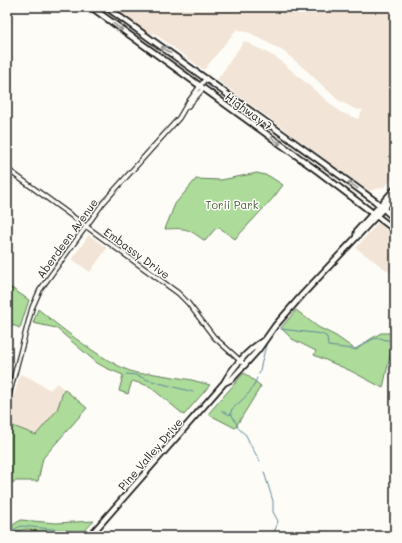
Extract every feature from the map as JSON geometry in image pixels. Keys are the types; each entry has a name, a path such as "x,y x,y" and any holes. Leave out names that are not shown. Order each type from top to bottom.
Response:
{"main road":[{"name":"Highway 7","path":"91,7 319,172 395,230"},
{"name":"Highway 7","path":"106,7 310,153 382,207 395,219"},
{"name":"Pine Valley Drive","path":"90,536 224,383 232,379 243,363 258,350 263,341 280,321 356,237 360,235 395,189"},
{"name":"Pine Valley Drive","path":"382,207 395,196"}],"street":[{"name":"Aberdeen Avenue","path":"7,402 30,313 42,287 108,197 159,141 186,108 189,101 201,88 206,78"},
{"name":"Embassy Drive","path":"7,169 182,297 214,337 243,363"},
{"path":"7,528 15,536"}],"shaded area":[{"path":"113,7 395,7 395,176 384,187 369,191 217,80 244,41 277,58 340,112 358,119 363,110 355,109 338,100 283,51 250,33 237,29 204,70 154,33 151,35"},
{"path":"378,223 395,236 395,276 356,248"},
{"path":"89,235 107,248 90,272 72,259"},
{"path":"20,374 50,390 57,383 64,389 57,410 36,435 13,426 7,419 7,414 13,400"}],"green space":[{"name":"Torii Park","path":"257,173 269,176 283,185 274,197 235,239 220,228 215,229 205,241 186,230 165,229 175,204 196,179 221,180"},
{"path":"7,285 29,300 20,328 7,323"},
{"path":"38,309 92,350 125,369 139,373 149,373 192,380 210,385 184,415 149,386 132,381 128,394 119,391 123,375 97,363 56,328 33,323"},
{"path":"296,310 318,327 336,336 356,350 381,333 395,333 383,388 351,371 314,355 316,351 292,339 281,328"},
{"path":"244,373 261,386 235,428 208,414"},
{"path":"64,389 87,408 43,458 38,481 16,481 7,485 7,419 13,426 36,435 57,410"},
{"path":"21,520 56,523 94,521 80,536 46,536 28,529 16,531 11,526"}],"waterway":[{"path":"281,329 322,334 327,337 328,346 352,349 355,349 373,339 380,338 395,340"},
{"path":"259,374 266,345"},
{"path":"126,374 136,375 148,380 193,392"},
{"path":"231,412 232,409 250,392 257,378"},
{"path":"222,411 230,415 231,413"},
{"path":"231,413 239,429 246,435 260,461"},
{"path":"264,472 273,501 273,512 278,521 273,536"},
{"path":"15,529 21,526 84,531"}]}
